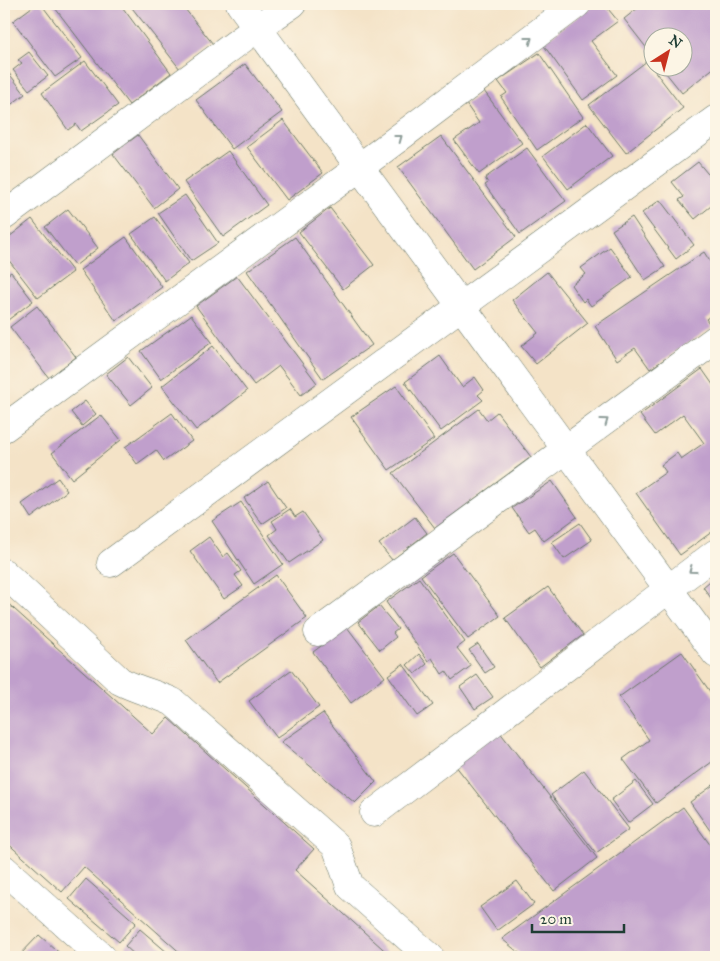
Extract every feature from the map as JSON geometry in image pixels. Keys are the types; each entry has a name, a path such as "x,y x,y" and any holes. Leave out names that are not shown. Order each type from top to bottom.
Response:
{"street":[{"path":"240,4 716,654"},
{"path":"4,216 292,4"},
{"path":"4,428 360,167 577,4"},
{"path":"111,563 716,119"},
{"path":"318,632 716,339"},
{"path":"374,813 716,553"},
{"path":"4,573 120,681 173,702 336,846 350,886 430,957"},
{"path":"4,869 102,957"}],"building":[{"path":"36,4 41,4 82,58 55,77 13,21"},
{"path":"52,4 120,4 171,73 129,105"},
{"path":"129,4 181,4 213,44 180,69"},
{"path":"595,4 604,4 618,21 591,41 617,75 583,100 542,43"},
{"path":"643,4 716,4 716,66 682,93 670,78 692,78 692,28 642,28 642,42 624,19"},
{"path":"29,52 48,76 29,90 13,70 22,63 18,60"},
{"path":"539,53 583,117 537,150 501,97 507,93 498,81"},
{"path":"85,61 118,105 81,131 76,124 68,130 42,93"},
{"path":"245,64 282,112 232,149 196,100"},
{"path":"642,65 642,78 660,78 683,108 626,153 589,105"},
{"path":"4,67 25,94 4,110"},
{"path":"484,91 522,143 479,174 454,140 479,123 466,104"},
{"path":"283,120 323,173 287,200 247,147"},
{"path":"587,123 612,156 568,189 543,156"},
{"path":"138,135 178,189 154,208 113,154"},
{"path":"441,136 516,237 473,269 398,167"},
{"path":"527,148 566,201 520,234 485,185 488,183 485,178"},
{"path":"228,151 267,205 223,237 184,182"},
{"path":"698,162 716,184 716,202 695,219 679,200 684,197 672,182"},
{"path":"185,195 218,243 191,261 158,213"},
{"path":"660,200 694,245 676,259 642,213"},
{"path":"330,208 374,265 343,289 299,232"},
{"path":"68,209 98,248 75,266 45,227"},
{"path":"155,217 189,263 165,281 131,234"},
{"path":"632,217 665,267 645,280 612,230"},
{"path":"32,219 73,272 38,298 4,254 4,241"},
{"path":"126,237 162,287 116,321 80,270"},
{"path":"295,237 372,345 323,379 247,271"},
{"path":"610,247 632,277 591,306 586,299 583,302 571,285 586,274 581,268"},
{"path":"704,252 716,271 716,312 706,319 712,327 650,369 635,348 617,360 595,326"},
{"path":"11,272 33,301 4,323 4,277"},
{"path":"547,272 588,323 536,364 521,346 538,333 512,300"},
{"path":"237,276 317,383 301,395 279,366 254,385 196,306"},
{"path":"37,306 76,357 49,378 10,327"},
{"path":"191,315 212,342 161,379 141,351"},
{"path":"213,346 247,391 196,430 162,386"},
{"path":"440,356 462,387 475,377 484,390 478,395 483,400 441,431 405,382"},
{"path":"128,357 152,388 131,405 106,374"},
{"path":"702,369 716,389 716,529 680,555 636,493 666,472 661,465 677,453 681,459 704,443 683,414 655,435 640,415"},
{"path":"396,386 434,439 389,470 351,417"},
{"path":"85,401 96,414 82,426 71,412"},
{"path":"479,409 487,420 497,412 531,457 435,528 393,473"},
{"path":"172,413 192,441 164,461 156,450 137,464 125,447"},
{"path":"101,415 121,440 72,479 52,453"},
{"path":"58,478 67,491 31,518 22,504"},
{"path":"268,481 286,508 262,524 244,498"},
{"path":"552,481 577,517 544,541 535,528 529,532 512,508"},
{"path":"241,502 283,564 254,584 212,521"},
{"path":"290,509 295,517 303,512 323,540 289,563 269,535 277,529 272,521"},
{"path":"415,517 427,533 392,560 379,544"},
{"path":"580,523 592,540 564,559 552,542"},
{"path":"209,537 223,557 228,553 241,571 235,575 243,586 224,599 190,551"},
{"path":"453,553 500,616 468,639 421,576"},
{"path":"276,575 307,618 217,683 186,640"},
{"path":"716,576 716,605 703,587"},
{"path":"419,578 465,642 457,648 471,666 452,680 446,671 442,674 432,658 428,661 386,602"},
{"path":"548,587 583,635 540,667 505,618"},
{"path":"4,600 153,734 168,718 314,849 295,870 392,957 185,957 84,867 62,892 4,840"},
{"path":"379,606 398,629 393,633 396,637 380,650 358,622"},
{"path":"347,627 385,677 351,703 313,652"},
{"path":"478,644 494,667 485,673 469,650"},
{"path":"682,652 716,700 716,759 656,803 623,759 649,740 619,697"},
{"path":"419,654 427,664 415,674 407,665"},
{"path":"403,664 433,705 417,716 388,675"},
{"path":"291,670 319,707 277,738 249,701"},
{"path":"477,675 493,697 475,709 460,687"},
{"path":"323,713 376,782 355,803 281,742"},
{"path":"499,731 597,858 554,891 455,765"},
{"path":"584,770 629,829 596,853 551,795"},
{"path":"636,781 653,804 628,823 611,800"},
{"path":"716,783 716,839 690,802"},
{"path":"683,807 716,853 716,957 524,957 502,939"},
{"path":"86,879 136,923 119,942 69,899"},
{"path":"517,881 534,904 497,931 480,907"},
{"path":"140,929 168,953 164,957 137,957 125,946"},
{"path":"39,935 64,957 18,957"}]}
